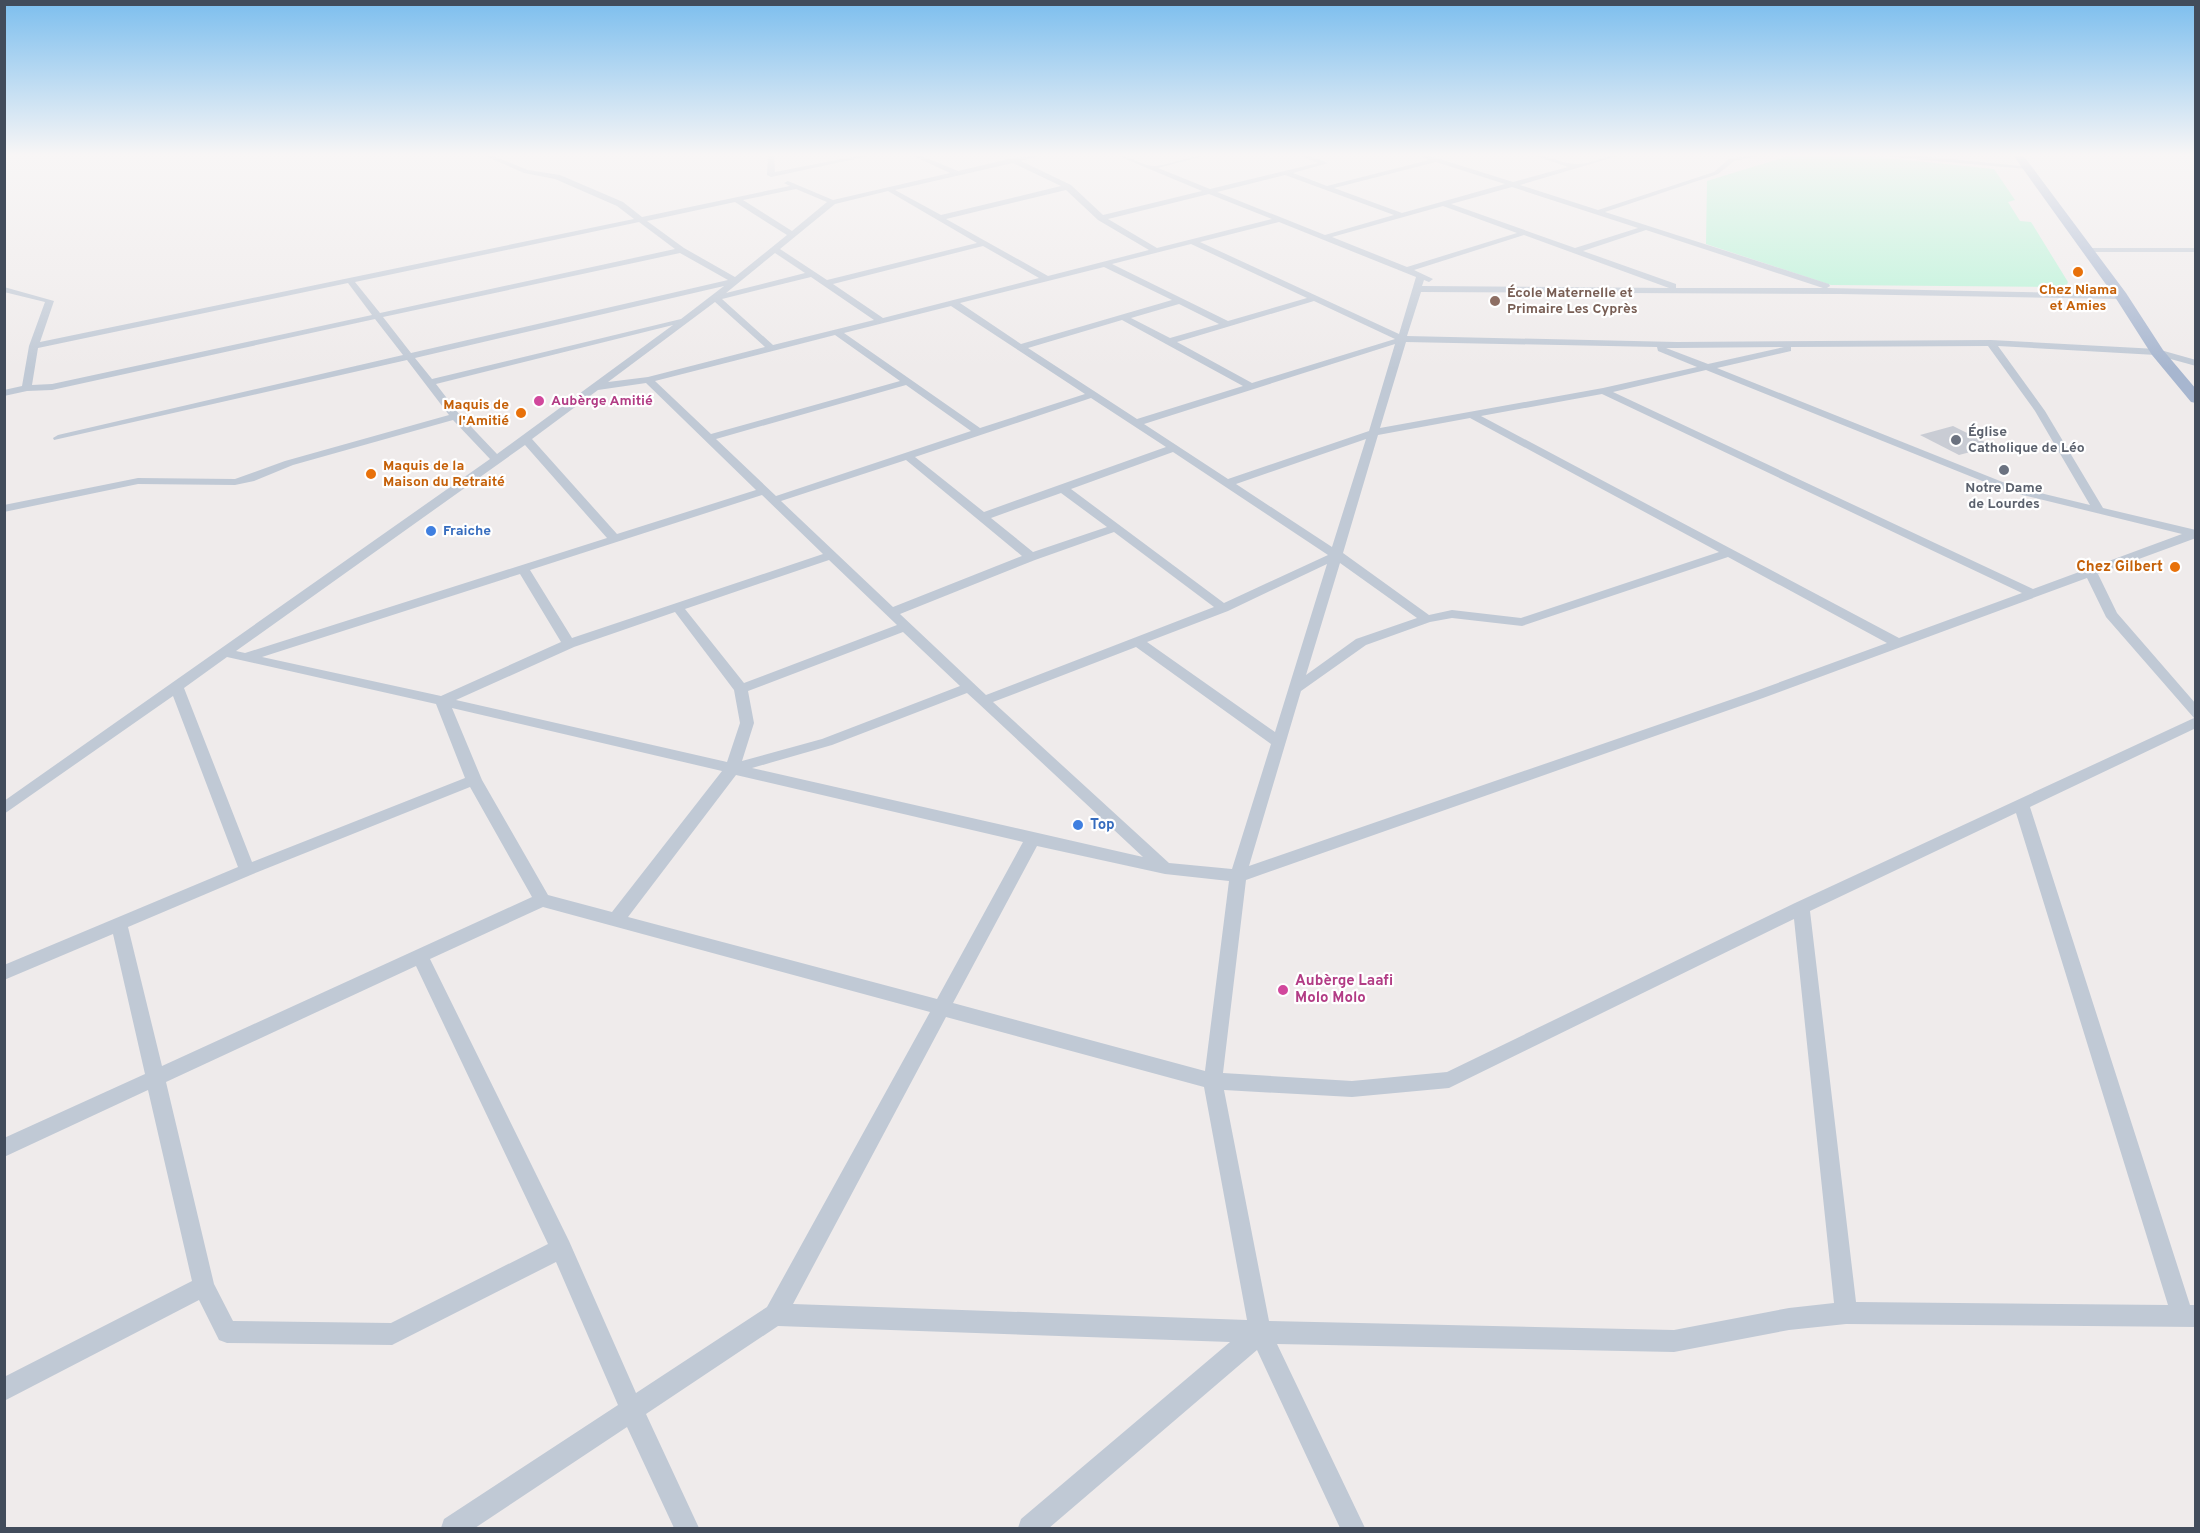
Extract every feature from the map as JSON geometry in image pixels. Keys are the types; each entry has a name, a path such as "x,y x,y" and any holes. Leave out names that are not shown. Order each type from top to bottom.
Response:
{"main road":[{"path":"2070,227 2121,296 2158,353 2163,368 2193,406"}],"street":[{"path":"34,346 349,279 615,227"},
{"path":"650,227 681,250 735,281"},
{"path":"780,227 792,234"},
{"path":"4,809 526,439 715,298 801,227"},
{"path":"955,227 1047,279"},
{"path":"1115,227 1156,251"},
{"path":"595,387 648,380 1252,227"},
{"path":"1299,227 1454,289"},
{"path":"1325,237 1364,227"},
{"path":"1506,227 1685,290"},
{"path":"1642,227 1840,291"},
{"path":"1575,251 1646,228"},
{"path":"1406,270 1524,233"},
{"path":"1193,242 1403,339"},
{"path":"827,284 985,243"},
{"path":"774,249 882,321"},
{"path":"4,393 27,388 52,387 681,250"},
{"path":"2087,250 2196,250"},
{"path":"2175,250 2196,261"},
{"path":"1105,264 1227,324"},
{"path":"715,298 813,274"},
{"path":"1353,1528 1260,1332 1213,1081 1238,876 1421,276"},
{"path":"349,279 455,416 497,460"},
{"path":"58,438 735,281"},
{"path":"4,288 50,301 34,346 27,388"},
{"path":"1418,289 1840,291 2121,296"},
{"path":"715,298 772,349"},
{"path":"1171,341 1315,298"},
{"path":"1020,347 1179,301"},
{"path":"953,303 1337,555 1426,619"},
{"path":"1123,317 1252,387"},
{"path":"429,383 687,319"},
{"path":"837,332 979,432"},
{"path":"1136,423 1403,339 1652,345 1991,343 2158,353 2196,363"},
{"path":"1227,483 1375,432 1603,391 1709,369 1814,343"},
{"path":"1991,343 2040,411 2100,512"},
{"path":"1652,345 2001,486 2195,534"},
{"path":"648,380 969,687 1165,868"},
{"path":"708,438 908,382"},
{"path":"1603,391 2032,593"},
{"path":"246,658 614,538 908,456 1094,394"},
{"path":"1470,414 1897,643"},
{"path":"4,509 138,481 242,481 289,463 455,416"},
{"path":"526,439 614,538"},
{"path":"982,517 1174,448"},
{"path":"908,456 1031,557"},
{"path":"1062,488 1222,608"},
{"path":"891,612 1031,557 1115,528"},
{"path":"225,653 442,701 1033,839 1165,868 1238,876 1758,695 2195,534"},
{"path":"1297,688 1361,642 1426,619 1452,614 1522,622 1728,553"},
{"path":"442,701 569,644 831,555"},
{"path":"983,700 1007,693 1222,608 1337,555"},
{"path":"523,569 569,644"},
{"path":"2091,572 2111,614 2196,714"},
{"path":"616,920 732,769 747,723 741,689 677,608"},
{"path":"741,689 906,626"},
{"path":"1137,642 1280,743"},
{"path":"177,687 247,870"},
{"path":"732,769 827,742 969,687"},
{"path":"442,701 474,780 542,900"},
{"path":"4,1148 542,900 1213,1081 1352,1089 1449,1080 1801,908 2196,722"},
{"path":"4,973 247,870 474,780"},
{"path":"775,1315 1260,1332 1674,1341 1789,1319 1846,1313 2189,1316 2021,803"},
{"path":"453,1528 775,1315 1033,839"},
{"path":"1801,908 1846,1313"},
{"path":"119,924 204,1286 227,1332 392,1334 561,1248"},
{"path":"420,957 561,1248 687,1528"},
{"path":"4,1390 204,1286"},
{"path":"1030,1528 1260,1332"}],"green space":[{"path":"1706,227 2034,227 2068,282 2066,287 1831,285 1706,244"}],"building":[{"name":"Église Catholique de Léo","path":"1953,426 1993,446 1959,455 1920,435"}],"place":[{"name":"Chez Niama et Amies","path":"2078,272"},
{"name":"École Maternelle et Primaire Les Cyprès","path":"1495,301"},
{"name":"Aubèrge Amitié","path":"539,401"},
{"name":"Maquis de l'Amitié","path":"521,413"},
{"name":"Église Catholique de Léo","path":"1956,440"},
{"name":"Notre Dame de Lourdes","path":"2004,470"},
{"name":"Maquis de la Maison du Retraité","path":"371,474"},
{"name":"Fraiche","path":"431,531"},
{"name":"Chez Gilbert","path":"2175,567"},
{"name":"Top","path":"1078,825"},
{"name":"Aubèrge Laafi Molo Molo","path":"1283,990"}]}
